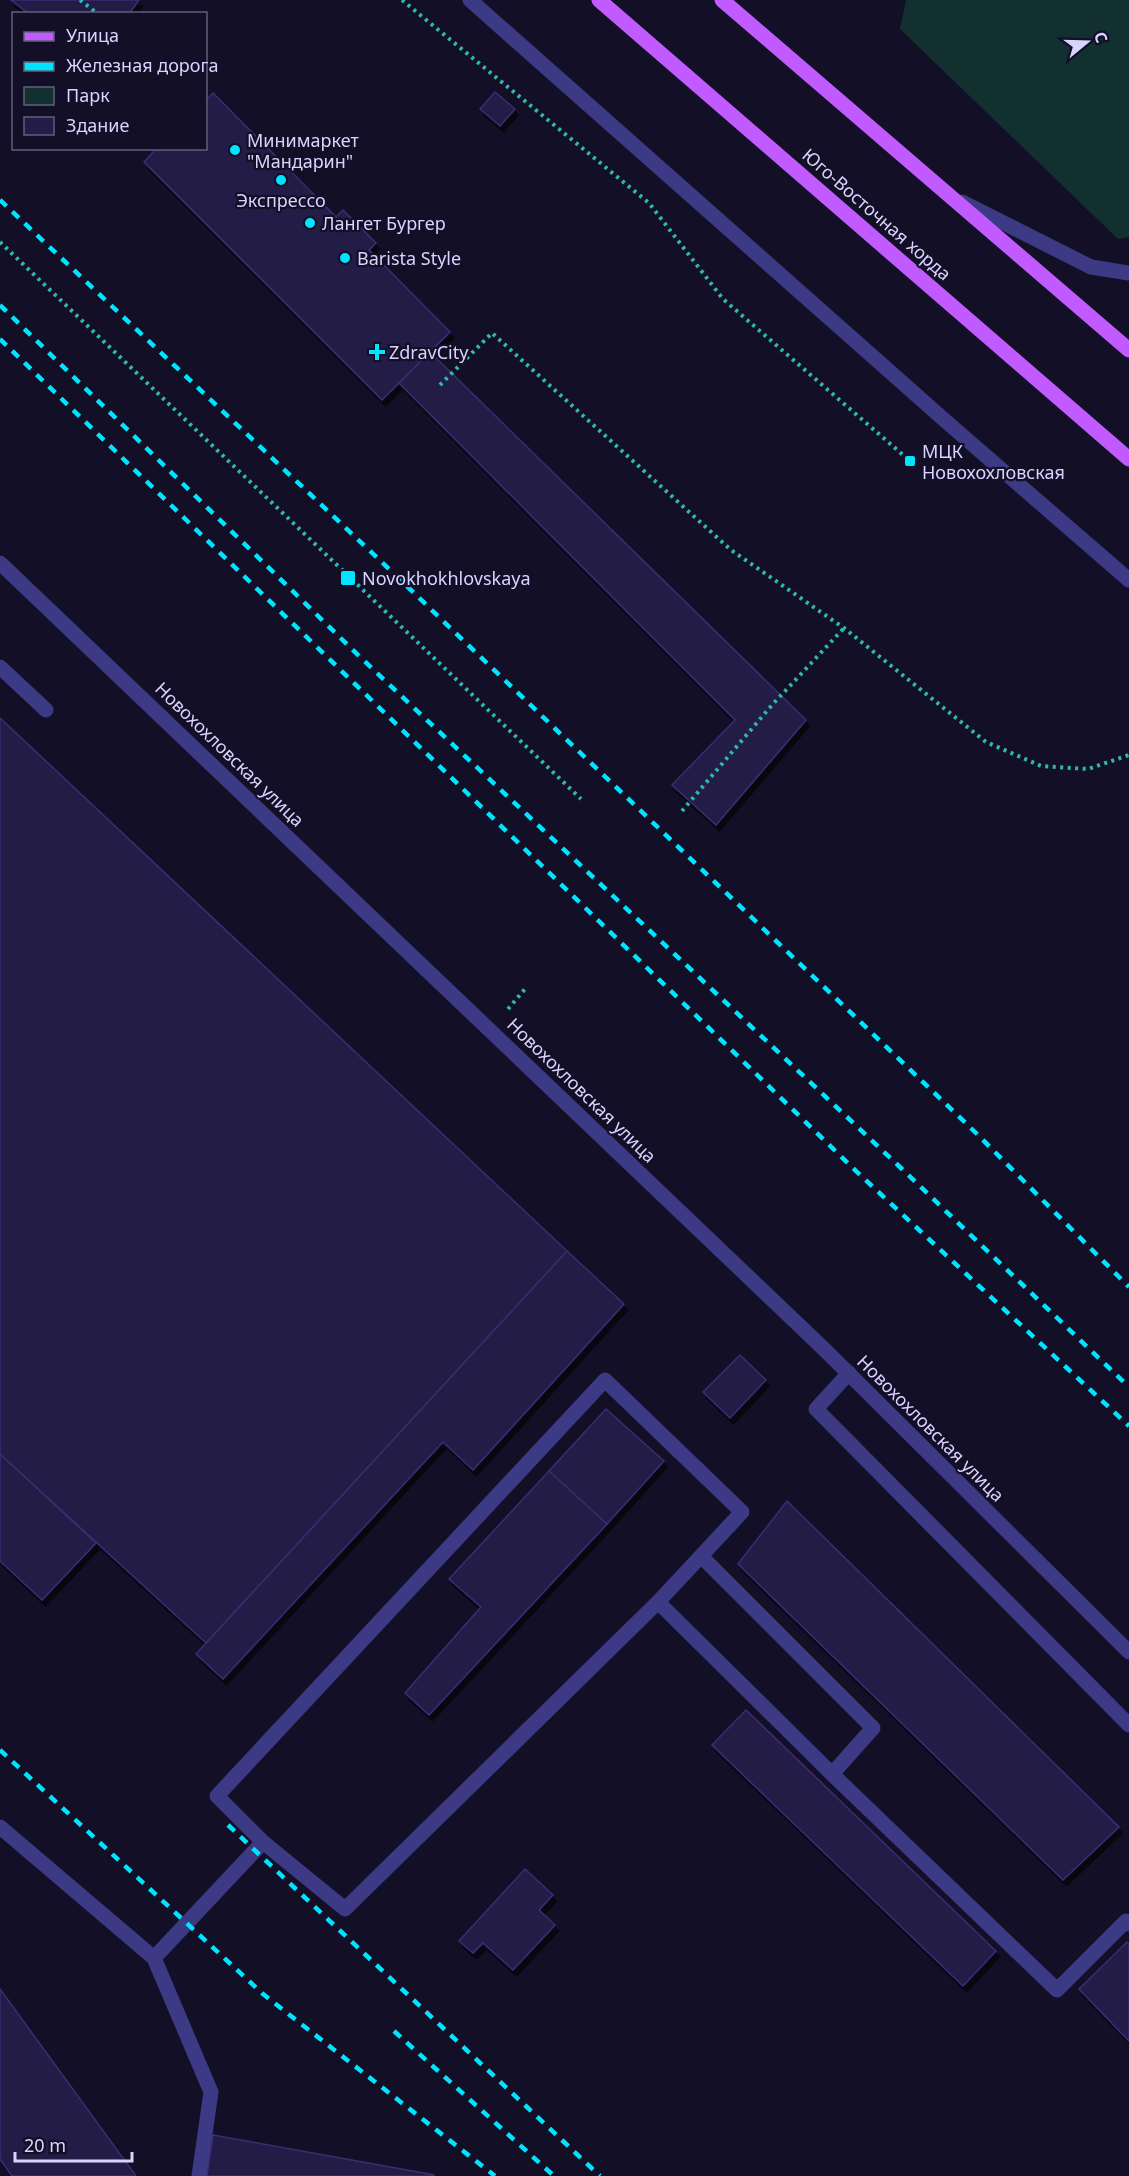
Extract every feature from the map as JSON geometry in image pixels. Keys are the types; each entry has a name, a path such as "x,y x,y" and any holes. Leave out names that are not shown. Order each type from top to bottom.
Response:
{"main road":[{"name":"Юго-Восточная хорда","path":"599,0 1129,459"},
{"path":"722,0 1129,350"}],"street":[{"path":"470,0 1129,580"},
{"path":"954,198 1091,267 1129,273"},
{"name":"Новохохловская улица","path":"0,563 849,1373 1129,1652"},
{"path":"0,668 46,710"},
{"path":"849,1373 816,1409 1129,1725"},
{"path":"605,1380 742,1512 701,1556 658,1602 345,1909 263,1842 217,1796 605,1380"},
{"path":"701,1556 873,1728 832,1774"},
{"path":"658,1602 832,1774 1057,1990 1126,1921 1129,1924"},
{"path":"0,1827 154,1958 211,2092 199,2176"},
{"path":"154,1958 263,1842"}],"path":[{"path":"80,0 96,12"},
{"path":"402,0 649,203 723,299 910,461"},
{"path":"0,242 581,799"},
{"path":"440,385 492,333 731,550 844,628 986,742 1041,766 1088,769 1129,755"},
{"path":"682,811 772,705 844,628"},
{"path":"505,1012 525,989"}],"green space":[{"path":"906,0 1129,0 1129,237 1118,239 900,29"}],"building":[{"path":"11,0 139,0 130,12 26,12"},
{"path":"495,92 515,109 500,126 480,109"},
{"path":"213,93 336,217 343,210 376,243 369,250 450,332 382,400 144,162 155,150 207,150 207,99"},
{"path":"430,352 806,720 716,825 672,785 735,720 399,383"},
{"path":"0,718 567,1251 206,1643 0,1454"},
{"path":"567,1251 624,1304 473,1470 443,1442 223,1679 196,1654"},
{"path":"740,1355 766,1380 730,1418 703,1392"},
{"path":"606,1409 664,1461 607,1524 549,1471"},
{"path":"0,1454 96,1543 42,1600 0,1561"},
{"path":"549,1471 607,1524 429,1715 405,1693 481,1607 449,1579"},
{"path":"787,1501 1119,1827 1063,1880 738,1564"},
{"path":"746,1710 996,1951 963,1986 712,1745"},
{"path":"525,1869 553,1895 539,1910 555,1925 513,1970 483,1943 473,1953 459,1941"},
{"path":"1127,1942 1129,1944 1129,2041 1079,1989"},
{"path":"0,1989 136,2176 12,2176 0,2159"},
{"path":"213,2135 434,2175 434,2176 207,2176"}],"railway":[{"path":"0,200 389,569 976,1133 1129,1287"},
{"path":"0,305 358,655 902,1169 1129,1387"},
{"path":"0,339 857,1172 1129,1426"},
{"path":"0,1750 263,1994 495,2176"},
{"path":"228,1825 600,2176"},
{"path":"394,2031 554,2176"}],"place":[{"name":"Минимаркет \"Мандарин\"","path":"235,150"},
{"name":"Экспрессо","path":"281,180"},
{"name":"Лангет Бургер","path":"310,223"},
{"name":"Barista Style","path":"345,258"},
{"name":"ZdravCity","path":"377,352"},
{"name":"МЦК Новохохловская","path":"910,461"},
{"name":"Novokhokhlovskaya","path":"348,578"}]}
